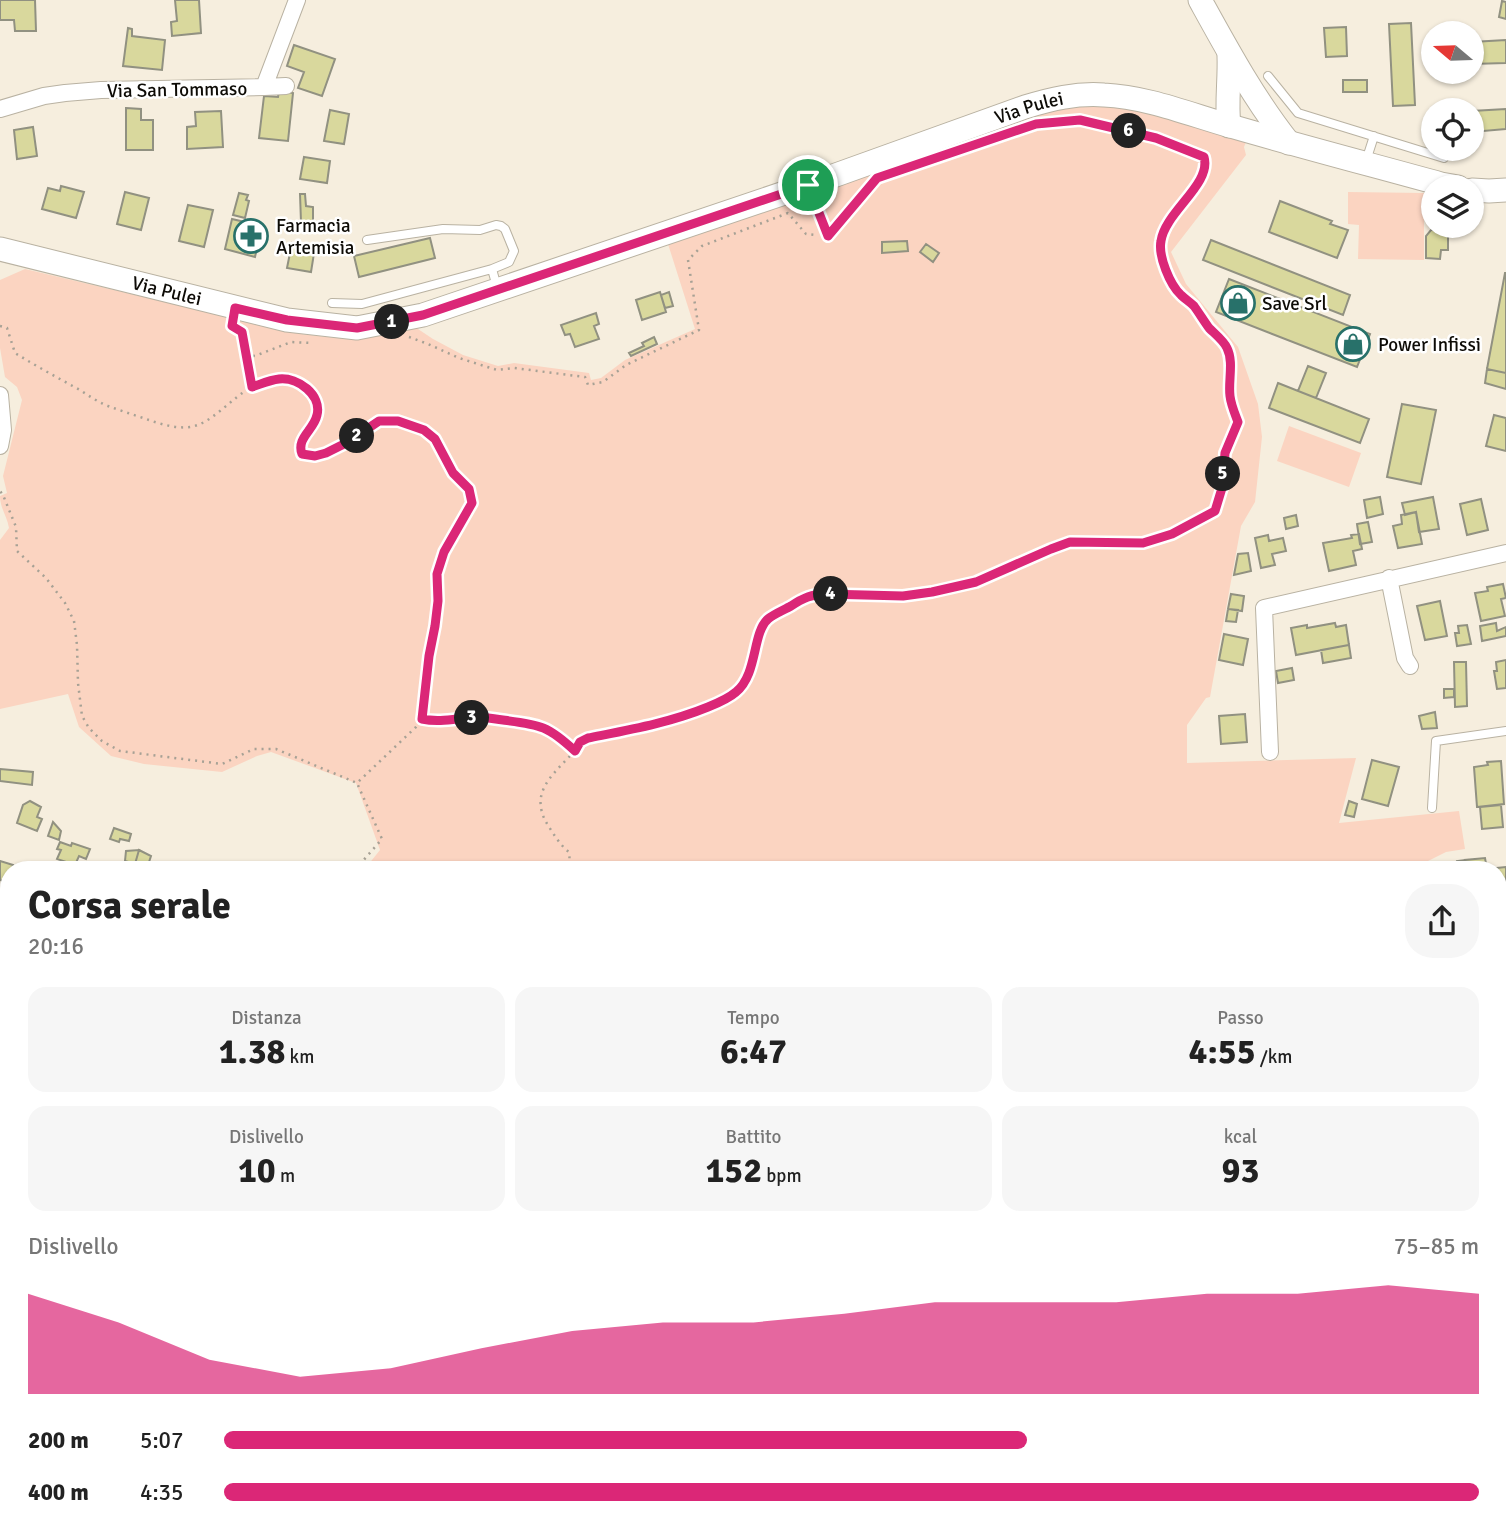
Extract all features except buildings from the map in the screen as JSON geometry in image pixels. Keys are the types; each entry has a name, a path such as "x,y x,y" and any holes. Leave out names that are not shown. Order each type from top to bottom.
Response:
{"main road":[{"path":"1200,0 1229,53 1230,78 1273,122 1289,143"},
{"path":"1189,113 1210,106 1237,85"},
{"path":"1229,126 1227,109 1237,85"},
{"name":"Via Pulei","path":"0,249 287,320 357,328 423,315 495,279 808,185 1025,107 1078,94 1134,98 1421,178"},
{"path":"1484,191 1506,190"}],"street":[{"name":"Via San Tommaso","path":"0,109 44,96 65,93 264,86 297,0"},
{"path":"264,86 286,86"},
{"path":"0,395 3,416 0,446"},
{"path":"1270,752 1264,607 1506,553"},
{"path":"1389,578 1405,658 1410,666"}],"lane":[{"path":"1268,76 1298,114 1421,151"},
{"path":"1365,163 1374,136"},
{"path":"808,185 828,236"},
{"path":"332,303 362,304 495,279 514,251 508,233 496,225 480,230 443,229 367,240"},
{"path":"1433,808 1436,741 1506,732"}],"path":[{"path":"570,861 569,852 562,847 542,816 540,806 549,778 580,742 588,738 641,728 726,700 737,692 748,675 762,626 768,619 806,597 814,594 903,596 932,592 976,582 1070,542 1143,543 1172,534 1215,511 1222,488 1225,453 1238,422 1230,398 1231,361 1227,347 1193,305 1180,294 1169,276 1162,256 1161,241 1170,218 1203,175 1207,165 1204,157 1156,138 1080,120 1036,124"},
{"path":"406,336 497,370 514,368 585,377 588,385 603,382 626,365 699,330 688,260 702,246 788,213 806,234 828,236 877,178"},
{"path":"235,308 232,326 242,332 252,387"},
{"path":"0,326 7,328 15,354 107,405 166,425 188,427 202,424 252,387 278,379 288,379 297,382 312,394 318,405 314,425 302,441 302,454 315,456 326,453 379,421 398,421 424,430 435,439 453,473 469,489 472,503 444,552 437,574 438,601 422,719 357,783"},
{"path":"246,355 255,356 291,342 319,343"},
{"path":"0,491 16,527 17,551 46,578 65,603 74,621 82,716 89,728 102,741 120,751 222,764 254,749 275,749 357,783 382,839 363,861"},
{"path":"422,719 434,722 476,717 531,724 559,736 575,751"}],"shaded area":[{"path":"1089,103 1138,110 1246,142 1246,155 1171,252 1186,284 1238,347 1258,404 1262,437 1255,502 1241,526 1210,697 1206,698 1187,725 1187,763 1356,758 1339,823 1459,811 1465,849 1446,852 1428,861 371,861 380,850 356,783 271,752 222,772 144,764 111,756 79,727 68,694 0,709 0,540 9,528 0,496 7,493 3,476 22,400 17,387 5,377 0,348 0,280 25,269 301,334 366,338 415,327 463,355 498,366 514,363 589,373 591,380 601,378 625,360 695,329 668,244 795,200 809,206 822,201 826,189 1045,113"},
{"path":"1348,192 1421,193 1424,260 1358,259 1359,225 1348,224"},
{"path":"1289,426 1361,453 1349,487 1277,461"}],"place":[{"name":"Farmacia Artemisia","path":"251,236"},
{"name":"Save Srl","path":"1238,303"},
{"name":"Power Infissi","path":"1353,344"}],"route":[{"path":"1080,120 1156,138 1204,157 1207,165 1203,175 1170,218 1161,241 1162,256 1169,276 1180,294 1193,305 1227,347 1231,361 1230,398 1238,422 1225,453 1222,488 1215,511 1172,534 1143,543 1070,542 976,582 932,592 903,596 814,594 806,597 768,619 762,626 748,675 737,692 726,700 641,728 588,738 580,742 575,751 559,736 531,724 476,717 434,722 422,719 438,601 437,574 444,552 472,503 469,489 453,473 435,439 424,430 398,421 379,421 326,453 315,456 302,454 302,441 314,425 318,405 312,394 297,382 288,379 278,379 252,387 242,332 232,326 235,308 332,327 357,328 383,324 423,315 808,185 828,236 877,178 1036,124 1080,120"}]}
